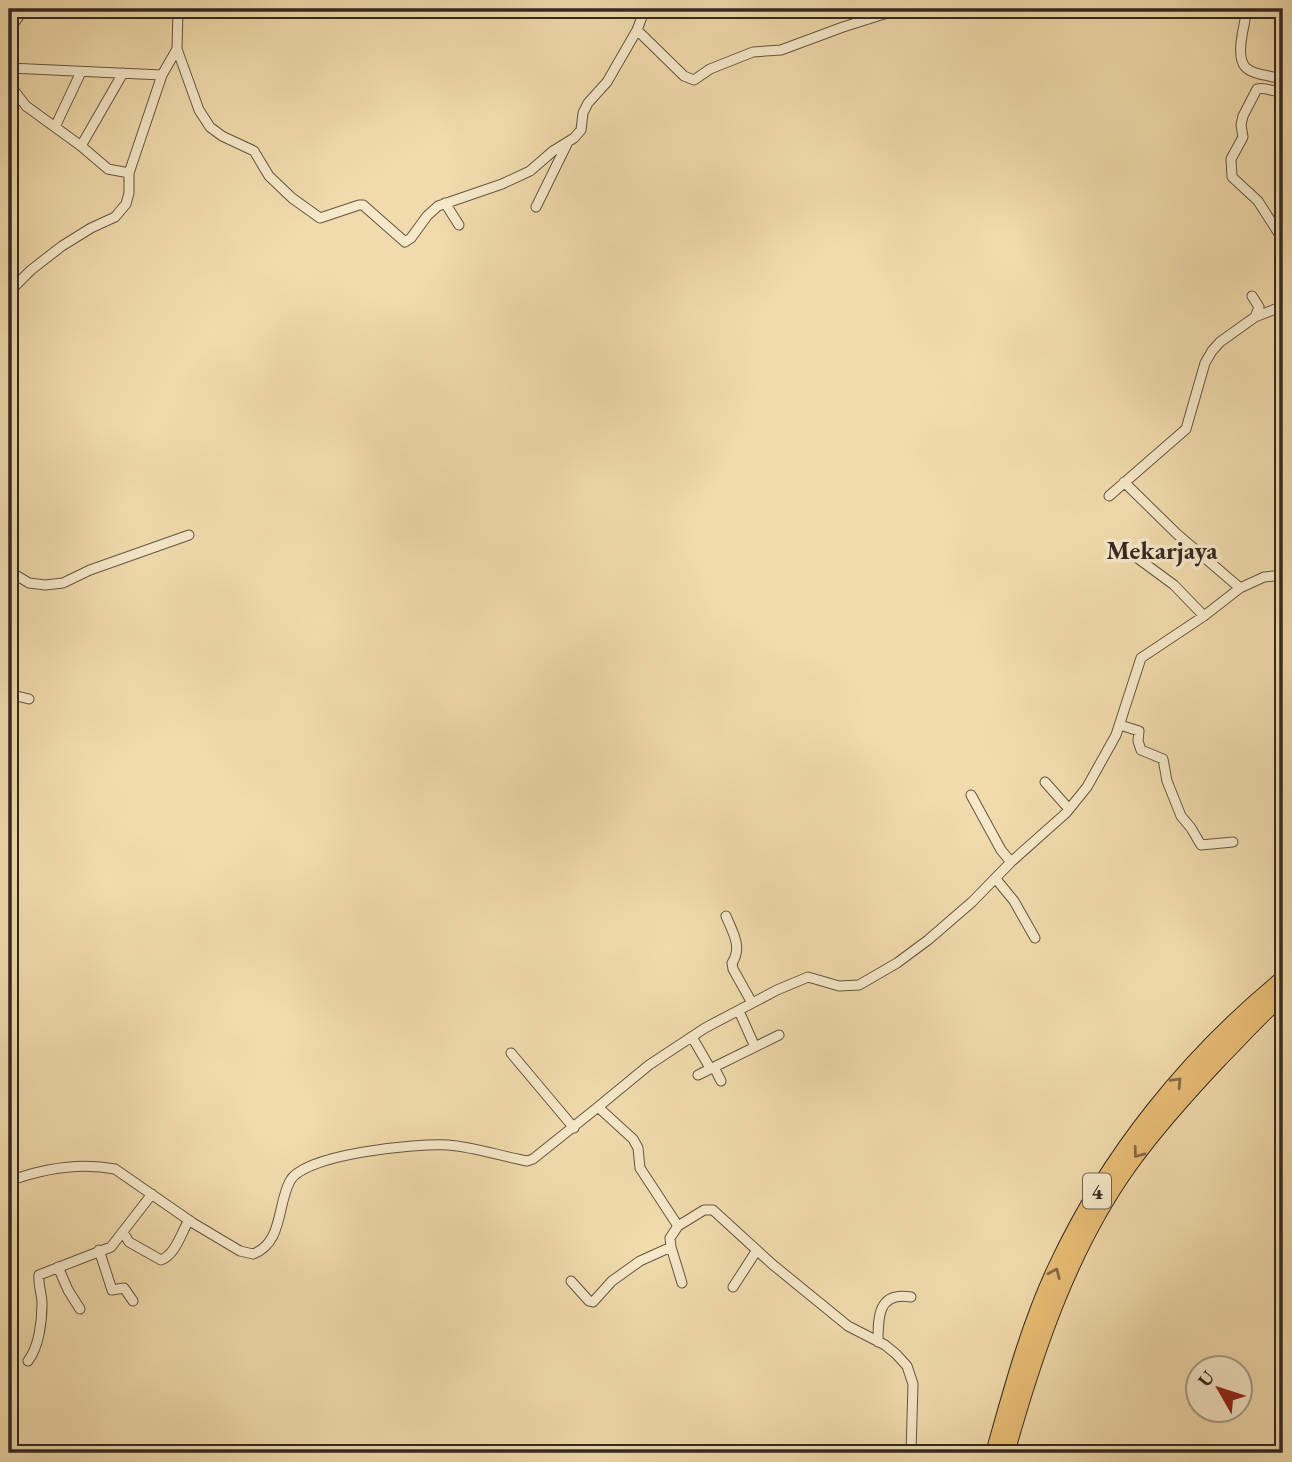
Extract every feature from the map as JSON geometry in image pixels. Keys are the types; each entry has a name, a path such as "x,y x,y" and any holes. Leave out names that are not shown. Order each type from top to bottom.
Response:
{"highway":[{"name":"4","path":"994,1453 1027,1345 1056,1268 1117,1158 1158,1102 1224,1032 1283,979"},
{"name":"4","path":"1006,1453 1021,1399 1043,1337 1069,1274 1102,1208 1128,1167 1170,1111 1283,995"}],"street":[{"path":"9,30 24,9"},
{"path":"178,9 177,48 199,110 210,127 222,136 254,151 269,176 314,216 326,218 363,205 405,242 438,206 502,184 530,171 552,151 567,144"},
{"path":"536,207 567,144 581,130 588,103 607,82 637,30 645,9"},
{"path":"637,30 684,76 694,80 710,69 753,52 781,50 900,9"},
{"path":"1245,9 1240,58 1242,65 1247,71 1283,79"},
{"path":"9,292 31,270 62,246 121,211 129,193 129,173 162,75 177,48"},
{"path":"9,68 162,75"},
{"path":"55,127 81,72"},
{"path":"81,146 123,73"},
{"path":"9,84 26,106 108,169 129,173"},
{"path":"1283,92 1277,93 1263,87 1257,89 1243,116 1243,137 1231,159 1231,170 1236,183 1258,201 1283,240"},
{"path":"445,203 459,225"},
{"path":"1252,296 1259,307 1255,317"},
{"path":"1109,496 1186,429 1205,363 1220,342 1255,317 1283,306"},
{"path":"1124,482 1177,534 1240,588"},
{"path":"9,571 29,583 63,583 90,570 189,535"},
{"path":"1136,557 1174,585 1204,616"},
{"path":"9,1181 60,1168 115,1169 189,1220 240,1251 253,1255 266,1248 272,1239 288,1185 300,1169 346,1156 407,1146 448,1145 527,1161 533,1159 649,1065 752,1003 808,977 848,987 870,980 928,940 1069,809 1102,763 1120,725 1141,658 1240,588 1264,578 1283,575"},
{"path":"9,694 29,699"},
{"path":"1120,725 1139,731 1141,750 1163,759 1167,781 1181,816 1201,845 1233,842"},
{"path":"1045,782 1069,809"},
{"path":"971,796 1010,862"},
{"path":"996,878 1014,901 1035,937"},
{"path":"726,916 738,947 737,956 732,963 733,969 752,1003"},
{"path":"739,1011 755,1047"},
{"path":"698,1075 779,1035"},
{"path":"692,1037 721,1081"},
{"path":"511,1053 574,1128"},
{"path":"598,1107 633,1139 638,1148 640,1168 678,1227"},
{"path":"28,1360 33,1354 38,1336 42,1304 38,1277 111,1247 152,1194"},
{"path":"682,1283 670,1238 678,1227 704,1210 713,1210 848,1326 878,1342 907,1366 914,1384 911,1453"},
{"path":"123,1232 129,1242 161,1260 167,1258 176,1246 189,1220"},
{"path":"571,1281 593,1302 612,1281 640,1261 671,1247"},
{"path":"99,1250 112,1290 124,1289 132,1301"},
{"path":"733,1287 757,1250"},
{"path":"58,1267 80,1309"},
{"path":"878,1342 878,1319 886,1302 893,1297 911,1297"}],"district":[{"name":"Mekarjaya","path":"1162,550"}]}
